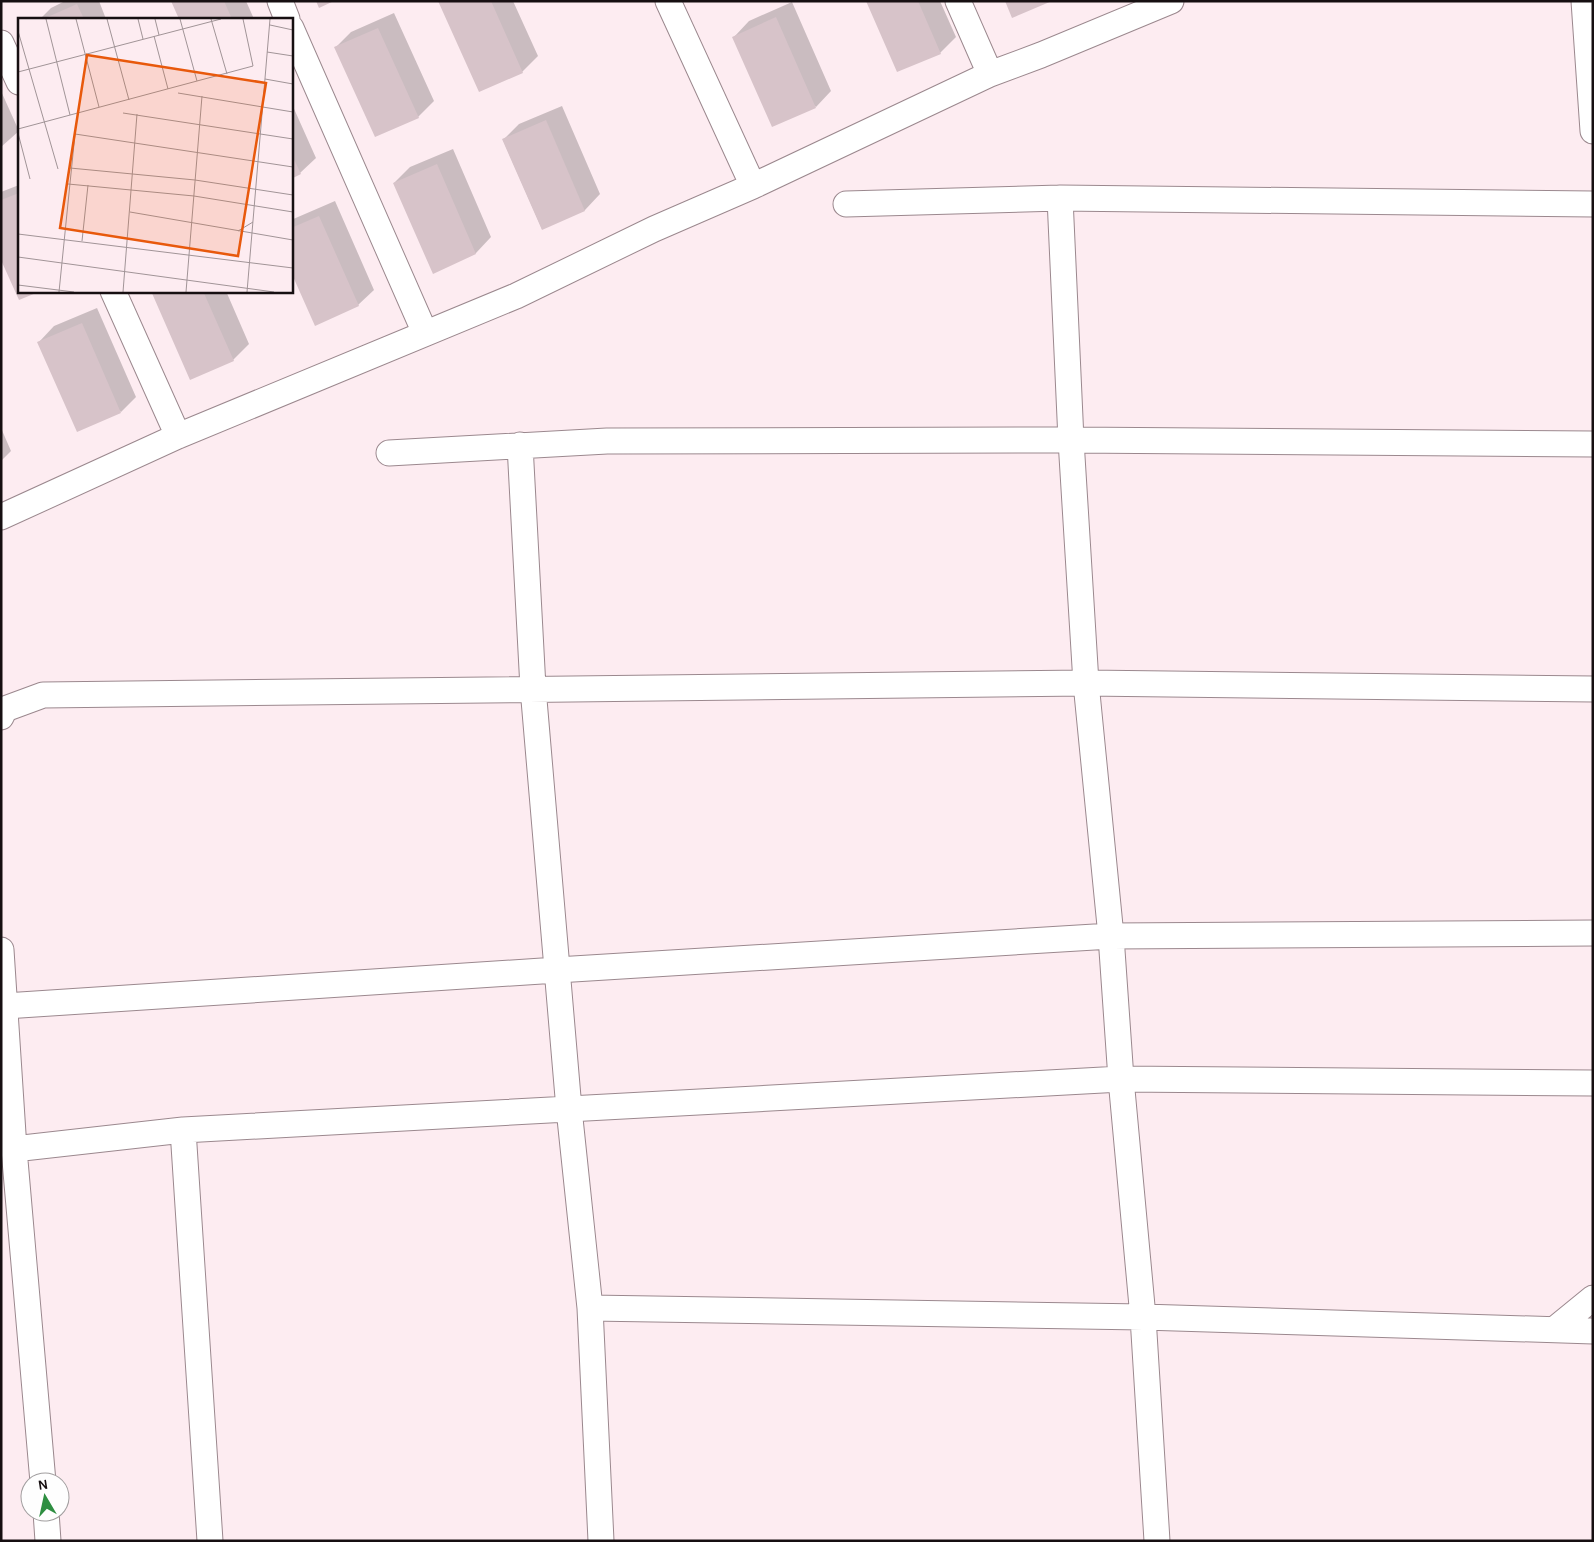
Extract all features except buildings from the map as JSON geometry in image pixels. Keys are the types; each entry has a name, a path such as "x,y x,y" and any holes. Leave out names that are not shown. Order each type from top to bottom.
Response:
{"street":[{"path":"280,1 287,18"},
{"path":"668,1 753,186"},
{"path":"958,1 990,74"},
{"path":"1,517 178,436 516,296 654,229 753,186 990,74 1171,1"},
{"path":"1584,1 1593,131"},
{"path":"292,30 425,333"},
{"path":"1,43 18,80"},
{"path":"846,204 1060,198 1593,204"},
{"path":"1060,198 1071,440 1086,683 1111,936 1121,1079 1143,1317 1157,1541"},
{"path":"113,292 178,436"},
{"path":"389,453 607,441 1071,440 1593,444"},
{"path":"520,445 533,688 569,1109 590,1308 601,1541"},
{"path":"1,717 5,708 44,695 1086,683 1593,689"},
{"path":"5,1006 1111,936 1593,933"},
{"path":"1,950 14,1149 42,1472"},
{"path":"14,1149 183,1130 1121,1079 1593,1083"},
{"path":"183,1130 210,1541"},
{"path":"1555,1329 1593,1298"},
{"path":"590,1308 1143,1317 1593,1331"},
{"path":"47,1522 48,1541"}]}
